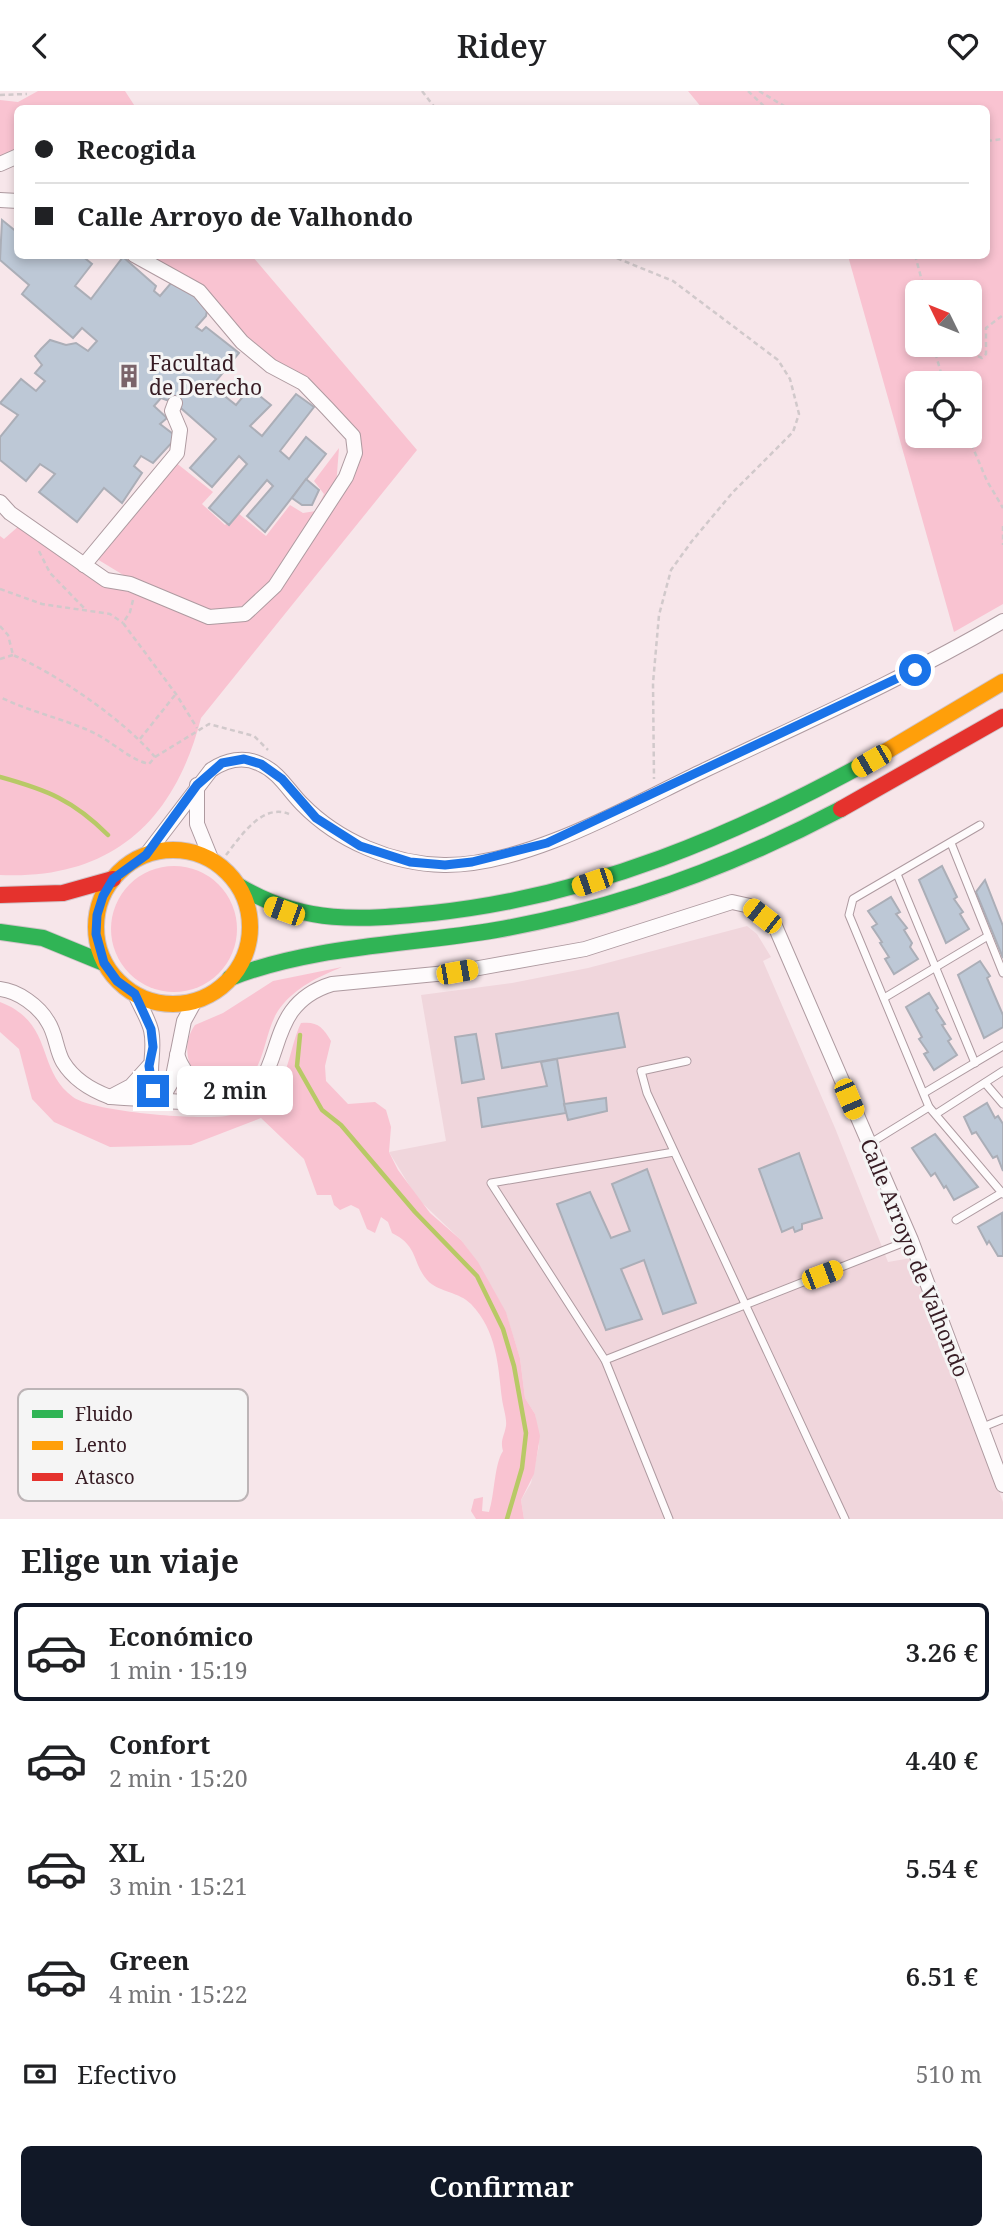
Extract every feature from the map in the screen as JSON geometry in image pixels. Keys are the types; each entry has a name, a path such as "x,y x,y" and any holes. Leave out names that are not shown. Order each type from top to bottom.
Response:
{"highway":[{"path":"0,895 63,893 113,879 146,855 179,851 217,864 239,886 271,906 298,916 373,919 474,909 568,890 741,827 819,790 1003,682"},
{"path":"230,978 249,970 307,957 541,922 646,894 741,859 886,787 1003,717"},
{"path":"113,879 103,896 96,925 104,963 117,981 135,994 164,1004 195,1001 211,994 230,978 242,962 249,940 249,916 239,886"},
{"path":"0,932 43,938 104,963"}],"street":[{"path":"0,502 106,580 131,584 209,617 245,614 275,586 339,490 355,453 353,436 303,383 271,366 242,342 199,291 141,259"},
{"path":"85,565 177,453 181,439 172,411 175,404"},
{"path":"146,855 197,785 222,763 244,759 261,764 282,779 316,818 360,846 410,862 445,865 497,858 547,843 656,793 891,682 1003,621"},
{"path":"197,785 197,824 217,864"},
{"name":"Calle Arroyo de Valhondo","path":"231,1102 255,1091 269,1072 278,1032 298,1002 316,989 332,984 457,972 585,949 733,902 750,906 775,926 911,1240 1003,1485"},
{"path":"0,989 12,991 31,1004 48,1021 62,1061 75,1077 94,1091 110,1097 231,1102"},
{"path":"135,994 151,1029 153,1047 149,1066 153,1091 161,1100"},
{"path":"161,1100 172,1081 184,1021 195,1001"},
{"path":"176,1052 183,1071 196,1084 211,1096 231,1102"},
{"path":"110,1097 131,1086 149,1066"}],"lane":[{"path":"956,1220 1002,1193 929,1107 849,915 853,899 979,825"},
{"path":"951,843 1003,973"},
{"path":"897,874 975,1063"},
{"path":"884,998 988,936"},
{"path":"924,1093 1003,1046"},
{"path":"687,1061 641,1071 674,1152 845,1519"},
{"path":"936,1114 1003,1071"},
{"path":"985,1083 1003,1104"},
{"path":"868,1144 929,1107"},
{"path":"669,1519 605,1360 491,1183 674,1152"},
{"path":"605,1360 911,1240"},
{"path":"983,1427 1003,1419"}],"path":[{"path":"422,91 433,105"},
{"path":"748,91 763,105"},
{"path":"759,91 782,105"},
{"path":"0,95 27,94"},
{"path":"619,259 673,281 778,361 790,379 799,414 793,432 733,492 671,571 659,615 653,683 654,782 666,776"},
{"path":"916,259 922,280"},
{"path":"980,357 986,353 986,328 1003,315"},
{"path":"973,448 1003,509"},
{"path":"1003,526 1003,545"},
{"path":"36,531 40,554 50,573 84,608"},
{"path":"123,623 133,603 131,584"},
{"path":"0,589 42,604 84,608 110,614 123,623 176,694 197,729"},
{"path":"0,626 8,635 13,655"},
{"path":"0,659 13,655 41,667 140,739 155,757"},
{"path":"140,739 176,694"},
{"path":"0,697 28,711 93,732 139,762 149,764 155,757 178,745 197,729 209,724 254,736 273,754"},
{"path":"217,864 257,820 268,813 282,811 294,816"}],"shaded area":[{"path":"38,91 125,91 134,105 14,105 14,151 0,157 0,100 18,102"},
{"path":"688,91 1003,91 1003,604 954,632 849,259 990,259 990,105 700,105"},
{"path":"150,259 255,259 417,450 201,718 189,755 174,788 155,815 132,838 105,855 74,867 39,874 0,875 0,536 4,539 20,525 101,582 209,621 250,616 352,464 347,427"},
{"path":"339,448 336,486 274,578 250,602 233,610 212,610 138,584 97,559 175,462 213,492 202,504 225,525 238,513 266,536 290,505 303,513 316,511 324,494 314,481"},
{"path":"174,866 198,871 219,884 232,905 237,929 232,953 219,974 198,987 174,992 150,987 129,974 116,953 111,929 116,905 129,884 150,871"},
{"path":"747,926 757,934 771,957 763,961 835,1128 888,1262 911,1258 1003,1502 1003,1519 524,1519 521,1500 531,1483 539,1446 535,1414 525,1398 520,1358 506,1313 477,1262 461,1240 417,1198 389,1152 446,1141 421,995 512,983 588,968"},
{"path":"342,967 300,988 280,1008 274,1017 259,1062 248,1080 239,1086 213,1088 194,1073 187,1050 195,1025 223,1013 273,981"},
{"path":"0,1002 17,1011 29,1022 37,1034 53,1073 61,1086 73,1097 102,1107 171,1116 226,1116 258,1105 279,1085 301,1023 315,1024 322,1029 331,1041 325,1066 326,1081 348,1104 375,1102 386,1110 391,1127 389,1152 398,1170 430,1213 461,1240 478,1262 506,1312 520,1358 525,1398 535,1414 540,1436 534,1474 521,1500 524,1519 476,1519 471,1511 474,1499 483,1497 482,1511 489,1512 506,1426 495,1349 486,1325 480,1314 466,1300 429,1282 407,1244 392,1233 388,1222 381,1217 375,1233 367,1229 359,1209 351,1205 340,1210 334,1205 331,1195 317,1195 304,1159 261,1118 191,1145 110,1147 54,1122 32,1099 19,1049 0,1032"}],"building":[{"name":"Facultad de Derecho","path":"2,220 14,230 14,259 86,259 92,264 75,286 91,299 121,259 125,259 156,286 154,291 160,296 171,283 180,284 208,305 206,316 196,327 202,331 206,327 239,353 212,386 236,405 250,388 271,405 250,426 262,436 296,394 314,407 280,451 289,459 306,437 326,454 265,532 247,516 273,486 267,480 229,525 209,508 247,464 239,456 212,487 190,468 216,439 175,403 161,398 154,406 167,418 160,424 177,437 153,463 141,456 134,466 142,473 122,503 104,488 77,522 39,492 55,474 40,464 26,481 0,460 0,437 18,415 0,403 21,379 36,391 45,381 35,373 42,365 35,356 50,340 66,345 76,343 88,351 97,341 82,328 73,338 22,294 29,285 0,260"},
{"path":"306,479 319,490 312,505 302,505 292,498"},
{"path":"942,866 957,897 954,899 963,912 960,914 969,929 946,943 919,880"},
{"path":"985,880 1003,926 1003,958 976,892"},
{"path":"891,897 900,912 896,914 907,928 904,930 912,943 910,947 918,959 894,974 885,959 889,957 880,943 882,942 872,927 877,924 868,911"},
{"path":"980,961 990,976 987,978 1003,1015 1003,1027 984,1038 958,975"},
{"path":"929,993 951,1039 948,1041 957,1055 934,1070 924,1054 928,1052 919,1039 922,1037 906,1007"},
{"path":"618,1013 625,1047 502,1068 496,1034"},
{"path":"476,1034 484,1079 462,1083 455,1037"},
{"path":"557,1059 566,1113 482,1127 478,1098 547,1086 541,1062"},
{"path":"606,1098 607,1111 568,1120 564,1104"},
{"path":"987,1103 995,1118 998,1116 1003,1124 1003,1171 997,1156 993,1158 976,1132 972,1134 964,1117"},
{"path":"935,1134 978,1187 954,1200 935,1173 931,1176 912,1148"},
{"path":"799,1153 822,1218 802,1224 802,1229 795,1232 793,1227 782,1232 759,1169"},
{"path":"647,1169 696,1303 663,1314 644,1260 621,1269 642,1319 606,1330 557,1204 590,1192 611,1238 630,1231 612,1184"},
{"path":"1002,1213 1003,1256 998,1256 989,1241 987,1244 978,1227"}],"waterway":[{"path":"0,777 58,798 83,813 108,835"},
{"path":"300,1035 297,1066 322,1110 341,1125 415,1212 477,1276 503,1329 514,1366 526,1433 522,1468 507,1519"}],"traffic: fast":[{"path":"239,886 286,908 333,917 381,917 492,905 606,877 662,858 770,812 875,758"},
{"path":"230,978 262,967 328,952 496,930 630,898 759,849 841,809"},
{"path":"0,932 43,938 104,963"}],"traffic: slow":[{"path":"875,758 1003,682"},
{"path":"173,850 202,856 227,873 244,898 250,927 244,956 227,981 202,998 173,1004 144,998 119,981 102,956 96,927 102,898 119,873 144,856 173,850"}],"traffic: jam":[{"path":"841,809 1003,717"},
{"path":"0,895 63,893 113,879"}],"place":[{"name":"Facultad de Derecho","path":"129,376"}],"route":[{"path":"153,1091 149,1066 153,1047 151,1029 135,994 117,981 100,954 96,934 99,905 113,879 122,869 146,855 197,785 222,763 244,759 261,764 282,779 299,802 316,818 360,846 410,862 445,865 472,862 497,858 547,843 915,670"}]}
